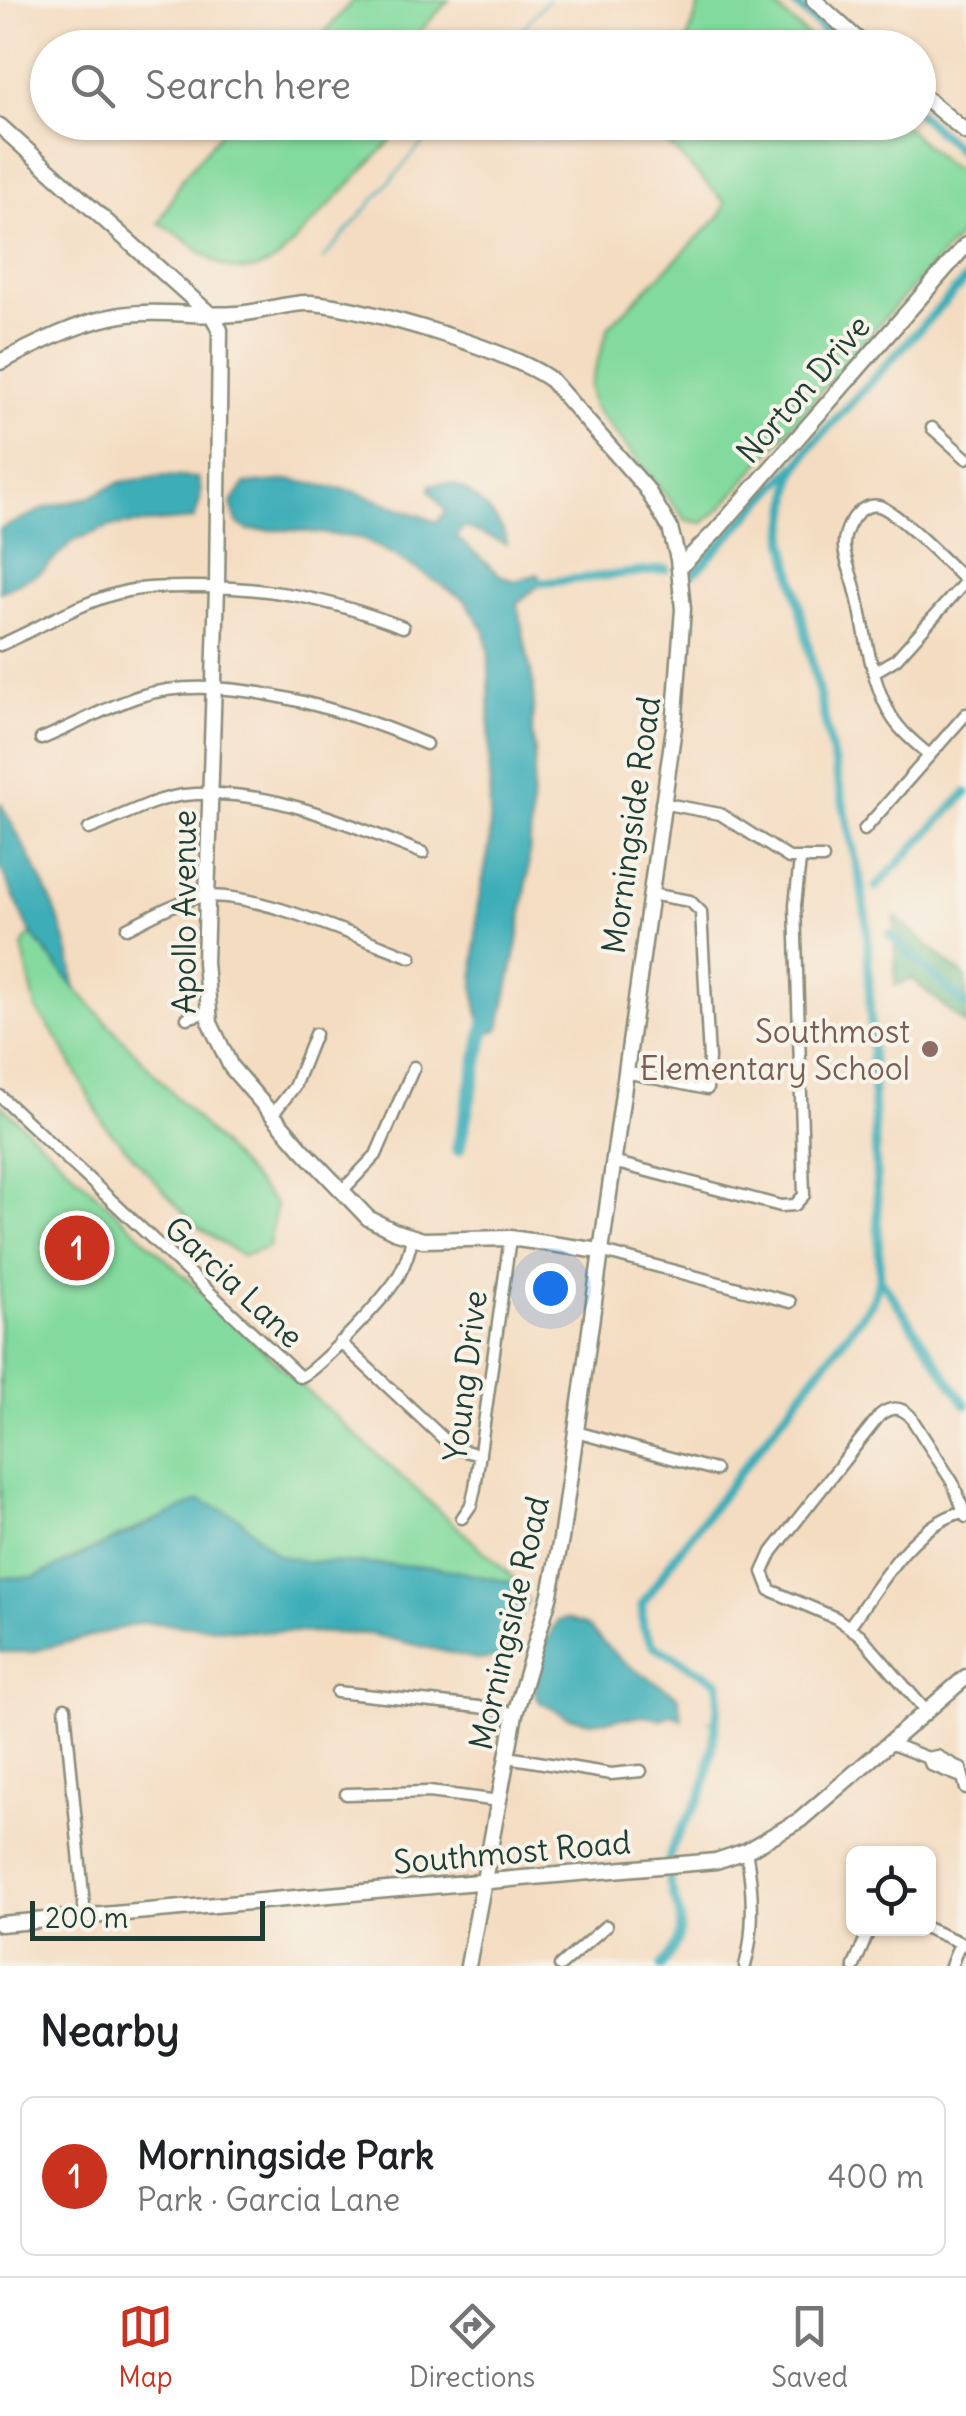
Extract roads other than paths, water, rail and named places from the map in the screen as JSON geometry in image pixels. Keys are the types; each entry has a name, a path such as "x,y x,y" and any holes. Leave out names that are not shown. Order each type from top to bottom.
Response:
{"street":[{"path":"814,0 846,30"},
{"path":"936,107 966,132"},
{"path":"0,126 210,314"},
{"name":"Norton Drive","path":"679,568 717,530 966,246"},
{"path":"165,313 170,292 168,278"},
{"name":"Morningside Road","path":"0,362 74,327 119,316 236,314 294,304 341,308 404,324 540,372 562,390 646,488 670,528 679,568 682,643 674,727 576,1432 556,1566 514,1714 468,1966"},
{"name":"Apollo Avenue","path":"210,314 222,338 208,897 208,1012 215,1038 231,1066 368,1218 412,1237 438,1241 510,1238 600,1251"},
{"path":"932,428 966,458"},
{"path":"874,672 896,659 966,581 887,511 872,506 858,513 847,528 844,548 874,672 891,716 929,755"},
{"path":"0,645 120,592 157,587 217,586 299,594 403,627"},
{"path":"40,739 141,696 173,690 214,690 263,693 307,703 426,744"},
{"path":"864,830 966,714"},
{"path":"89,829 184,795 263,798 321,814 423,853"},
{"path":"661,803 720,814 776,852 800,860 823,858"},
{"path":"613,1162 782,1206 795,1206 804,1195 795,906 800,860"},
{"path":"625,1072 707,1090 702,912 690,900 650,894"},
{"path":"127,928 186,902 208,897 242,900 411,957"},
{"path":"187,1018 208,1012"},
{"path":"273,1114 294,1087 315,1034"},
{"path":"341,1192 376,1154 414,1067"},
{"name":"Garcia Lane","path":"0,1096 300,1377 308,1375 396,1281 412,1237"},
{"name":"Young Drive","path":"462,1518 471,1505 480,1456 510,1238"},
{"path":"600,1251 790,1302"},
{"path":"340,1342 445,1440 480,1456"},
{"path":"850,1627 920,1535 938,1520 965,1514 948,1473 910,1416 901,1409 885,1411 772,1552 763,1572 770,1590 850,1627 874,1649 926,1712"},
{"path":"576,1432 715,1470"},
{"name":"Southmost Road","path":"0,1924 716,1860 746,1851 800,1820 963,1684"},
{"path":"337,1692 479,1706 514,1714"},
{"path":"65,1708 85,1916"},
{"path":"889,1743 928,1758 937,1756 945,1765 961,1768 964,1783"},
{"path":"506,1757 611,1774 641,1770"},
{"path":"346,1794 429,1792 499,1801"},
{"path":"745,1966 751,1879 746,1851"},
{"path":"560,1966 606,1926"},
{"path":"936,1932 963,1944 951,1966"},
{"path":"854,1966 867,1936"}],"water":[{"path":"162,476 198,478 201,493 194,519 111,526 73,541 41,572 0,592 0,529 48,507 90,497 121,482"},
{"path":"291,480 353,491 437,522 446,512 430,490 431,485 455,485 487,510 501,527 506,544 468,528 462,528 456,537 500,575 514,581 538,574 542,583 517,603 534,687 535,752 528,873 518,942 500,1027 495,1031 482,1032 474,989 477,910 490,843 489,656 485,631 465,600 361,538 294,530 248,530 237,523 231,504 245,484"},
{"path":"0,802 57,915 75,988 31,933 0,867"},
{"path":"200,1500 238,1517 277,1555 303,1561 435,1567 520,1584 528,1601 504,1657 480,1660 370,1634 252,1631 144,1622 31,1652 0,1652 0,1578 35,1577"},
{"path":"566,1619 586,1625 622,1661 678,1696 682,1719 672,1714 662,1719 642,1716 590,1722 568,1717 540,1702 535,1692 536,1678 545,1643 557,1621"}],"waterway":[{"path":"521,30 547,0"},
{"path":"791,0 824,30"},
{"path":"936,129 966,156"},
{"path":"323,259 425,140"},
{"path":"661,1966 680,1934 668,1868 671,1851 704,1787 719,1682 653,1645 643,1627 642,1605 675,1556 872,1302 880,1278 867,925 785,540 793,475 810,447 966,279"},
{"path":"694,573 795,466"},
{"path":"542,583 666,569"},
{"path":"876,887 966,793"},
{"path":"889,934 966,1005"},
{"path":"458,1149 488,1013"},
{"path":"880,1278 966,1405"},
{"path":"708,1721 715,1722"}],"place":[{"name":"Southmost Elementary School","path":"930,1049"},
{"name":"Morningside Park","path":"77,1248"}]}
